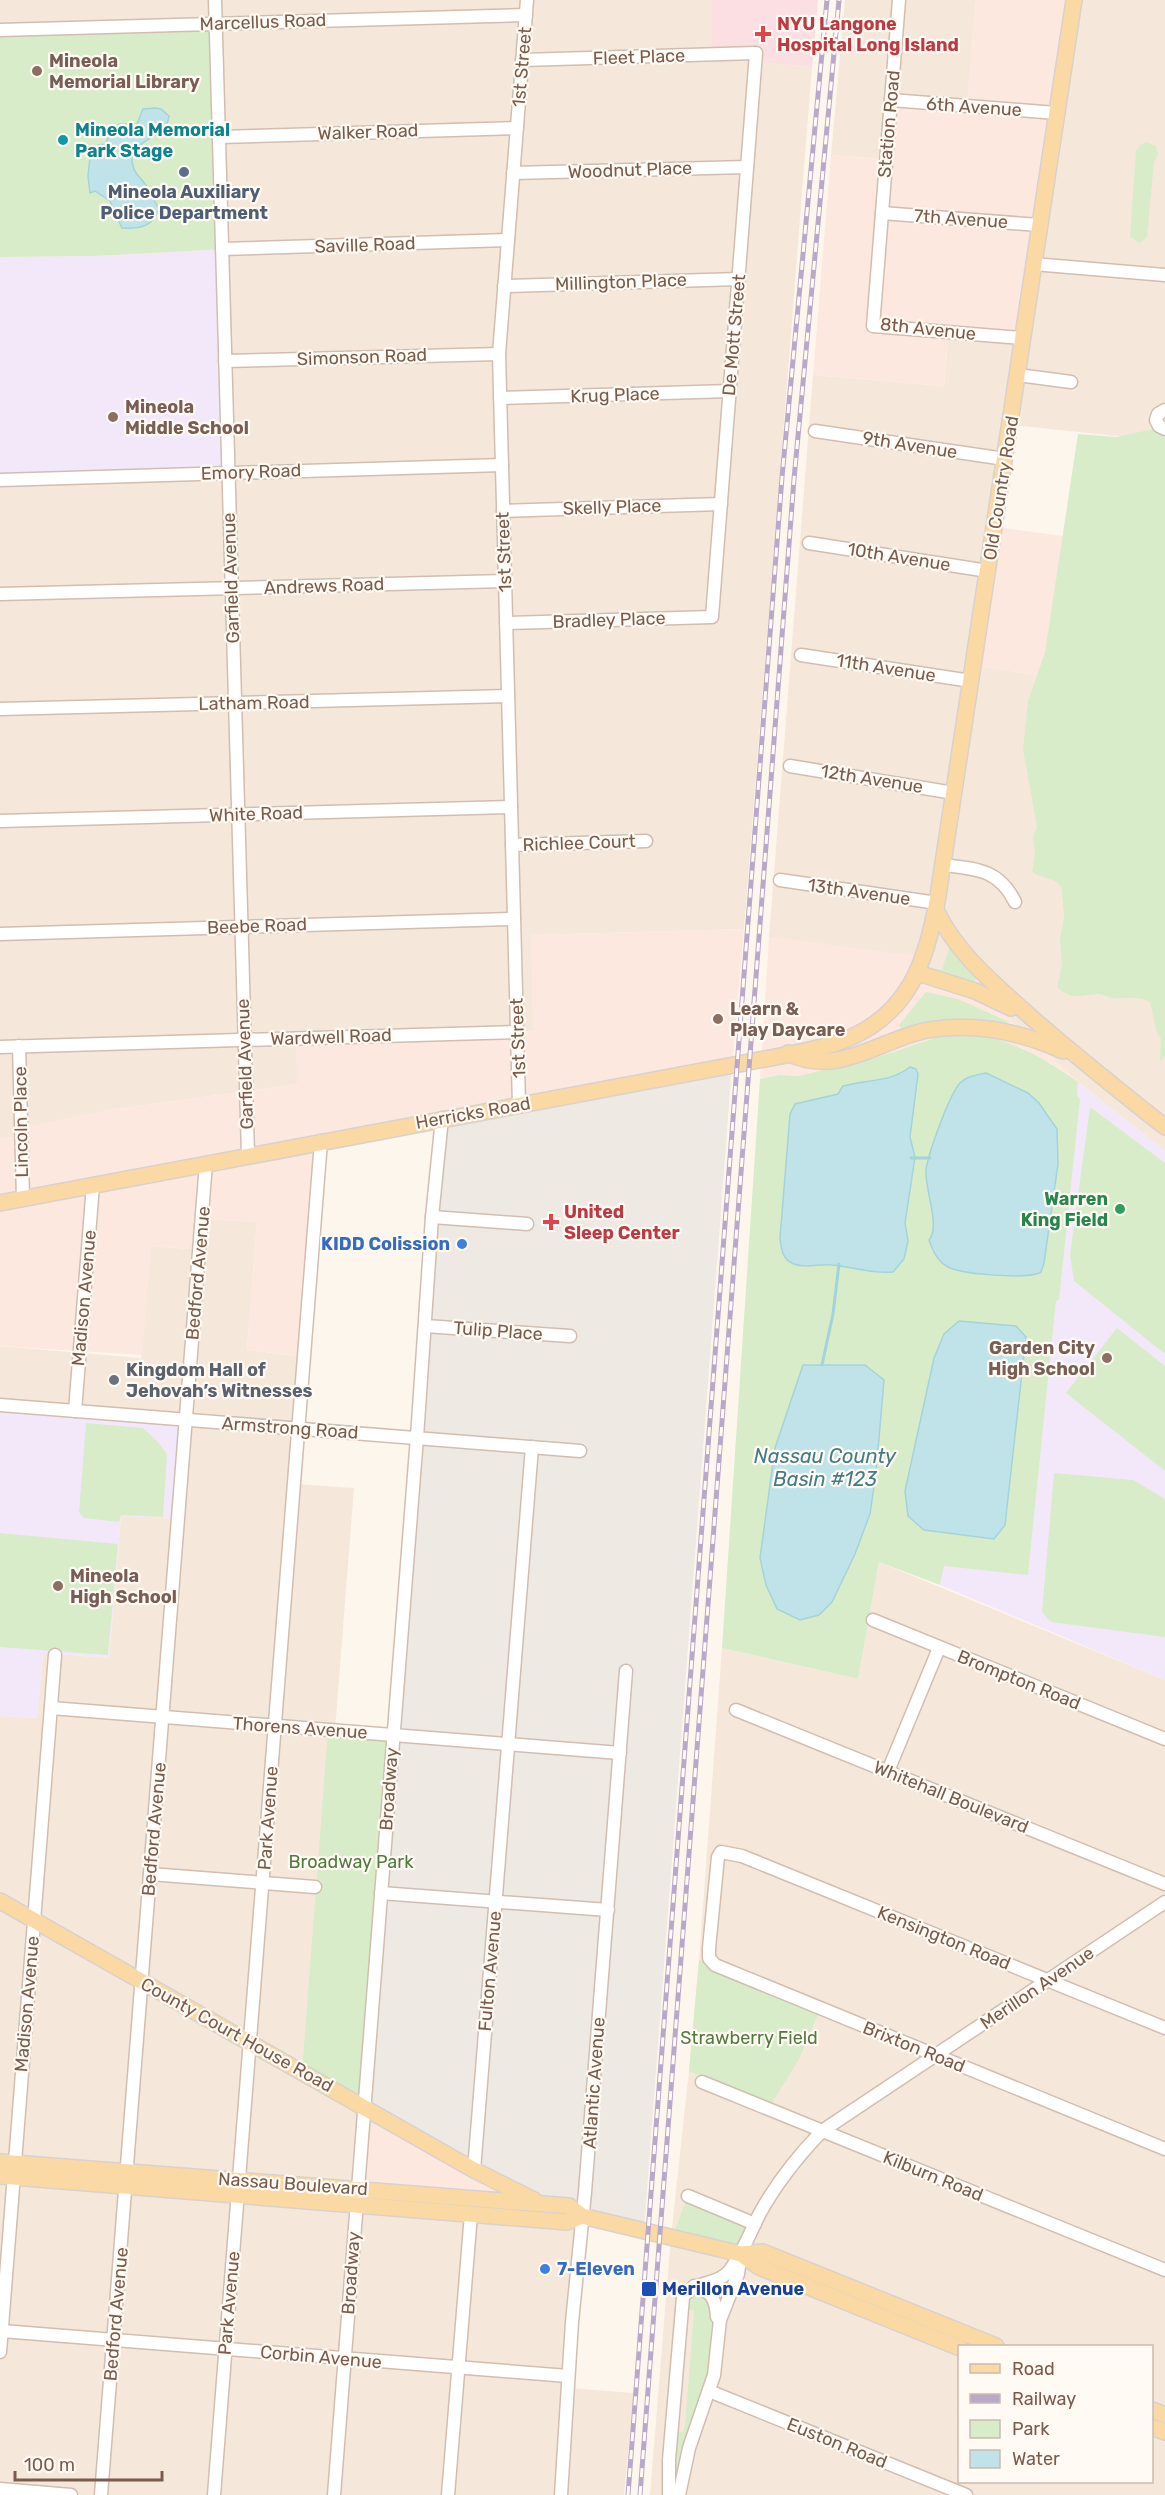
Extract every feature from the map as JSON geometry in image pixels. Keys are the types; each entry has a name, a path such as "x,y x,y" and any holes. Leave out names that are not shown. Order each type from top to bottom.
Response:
{"main road":[{"name":"Old Country Road","path":"918,973 936,907 943,865 1074,0"},
{"path":"936,907 952,939 978,969 1078,1058 1165,1127"},
{"path":"918,973 995,999 1040,1025"},
{"name":"Herricks Road","path":"0,1203 840,1042 878,1023 904,995 918,973"},
{"path":"788,1053 816,1063 827,1063 846,1060 928,1030 975,1027 1042,1041 1078,1058"},
{"name":"County Court House Road","path":"0,1901 474,2170 539,2203"},
{"name":"Nassau Boulevard","path":"7,2170 357,2197 472,2198 569,2206 582,2216 741,2254 764,2253 994,2345"},
{"name":"Fulton Avenue","path":"471,2214 474,2170"},
{"name":"Nassau Boulevard","path":"357,2197 471,2214 567,2222 582,2216"},
{"name":"Nassau Boulevard","path":"741,2254 759,2267 958,2348"}],"street":[{"name":"Garfield Avenue","path":"215,0 248,1155"},
{"name":"1st Street","path":"519,1105 499,354 527,0"},
{"name":"Station Road","path":"882,213 899,0"},
{"path":"1069,0 1074,0"},
{"name":"Marcellus Road","path":"0,30 526,15"},
{"name":"Fleet Place","path":"522,60 756,53"},
{"name":"De Mott Street","path":"712,617 756,53"},
{"name":"6th Avenue","path":"891,100 1056,113"},
{"name":"Walker Road","path":"219,137 517,128"},
{"name":"Woodnut Place","path":"513,173 747,167"},
{"name":"7th Avenue","path":"882,213 1039,225"},
{"name":"8th Avenue","path":"882,213 873,326 1023,338"},
{"name":"Saville Road","path":"222,249 508,240"},
{"path":"1033,264 1165,275"},
{"name":"Millington Place","path":"504,286 739,279"},
{"name":"Simonson Road","path":"225,361 499,354"},
{"path":"1018,375 1071,382"},
{"name":"Krug Place","path":"500,398 730,391"},
{"path":"1165,410 1158,414 1156,420 1159,426 1165,429"},
{"name":"9th Avenue","path":"815,430 1005,459"},
{"name":"Emory Road","path":"0,480 502,465"},
{"name":"Skelly Place","path":"503,511 721,504"},
{"name":"10th Avenue","path":"809,543 988,571"},
{"name":"Andrews Road","path":"0,594 505,581"},
{"name":"Bradley Place","path":"506,623 712,617"},
{"name":"11th Avenue","path":"801,655 971,681"},
{"name":"Latham Road","path":"0,709 508,696"},
{"name":"12th Avenue","path":"790,766 954,793"},
{"name":"White Road","path":"0,821 511,807"},
{"name":"Richlee Court","path":"512,845 646,841"},
{"path":"943,865 973,869 995,877 1009,890 1015,902"},
{"name":"13th Avenue","path":"780,880 936,907"},
{"name":"Beebe Road","path":"0,934 514,919"},
{"name":"Wardwell Road","path":"0,1047 517,1032"},
{"name":"Lincoln Place","path":"20,1046 23,1198"},
{"name":"Broadway","path":"334,2495 417,1437 432,1217 442,1118"},
{"name":"Park Avenue","path":"214,2495 321,1142"},
{"name":"Bedford Avenue","path":"101,2495 206,1163"},
{"name":"Madison Avenue","path":"75,1411 93,1185"},
{"path":"432,1217 527,1224"},
{"name":"Tulip Place","path":"425,1326 570,1336"},
{"name":"Armstrong Road","path":"0,1405 580,1451"},
{"name":"Fulton Avenue","path":"474,2170 532,1447"},
{"name":"Brompton Road","path":"873,1620 1165,1740"},
{"path":"888,1771 939,1648"},
{"name":"Madison Avenue","path":"0,2352 7,2170 34,1920 55,1655"},
{"name":"Atlantic Avenue","path":"561,2495 568,2376 627,1671"},
{"name":"Thorens Avenue","path":"51,1708 620,1754"},
{"name":"Whitehall Boulevard","path":"736,1710 1165,1884"},
{"name":"Kensington Road","path":"712,1911 718,1857 722,1852 736,1854 1165,2028"},
{"path":"150,1874 315,1887"},
{"path":"381,1893 608,1910"},
{"name":"Merillon Avenue","path":"694,2286 725,2276 741,2254 755,2224 786,2171 822,2131 1165,1902"},
{"name":"Brixton Road","path":"712,1911 709,1958 715,1965 1165,2149"},
{"name":"Kilburn Road","path":"702,2082 1165,2270"},
{"path":"688,2196 755,2224"},
{"name":"Fulton Avenue","path":"448,2495 471,2214"},
{"name":"Merillon Avenue","path":"718,2328 725,2303 738,2274 741,2254"},
{"path":"669,2495 669,2460 681,2301 687,2290 694,2286"},
{"name":"Merillon Avenue","path":"680,2495 688,2448 715,2369 718,2328 716,2304 713,2297 705,2290 694,2286"},
{"name":"Corbin Avenue","path":"2,2331 568,2376"},
{"name":"Euston Road","path":"708,2391 966,2495"},
{"path":"0,2489 70,2495"}],"shaded area":[{"path":"0,0 712,0 712,55 756,53 756,62 812,67 744,929 532,935 534,1031 297,1039 298,1084 109,1110 22,1137 0,1138 0,480 228,473 0,30"},
{"name":"NYU Langone Hospital Long Island","path":"712,0 818,0 812,67 756,62 756,54 712,55"},
{"path":"845,0 976,0 967,106 886,159 831,155"},
{"path":"976,0 1074,0 1021,344 948,339 944,386 813,375 831,155 886,159 891,100 967,106"},
{"path":"1074,0 1165,0 1165,441 1011,425 976,666 1037,675 1028,701 1060,880 1066,937 1159,996 1165,1033 1165,1151 1078,1082 978,991 769,937 813,375 944,386 948,339"},
{"name":"Mineola Middle School","path":"222,249 229,473 0,480 0,257 94,256"},
{"path":"996,527 1063,536 1045,652 1037,675 975,666"},
{"path":"744,929 732,1065 321,1142 304,1357 247,1350 257,1222 207,1219 204,1250 151,1246 142,1355 0,1346 0,1138 21,1137 21,1128 109,1110 297,1084 296,1039 533,1031 531,935"},
{"path":"769,937 924,957 918,974 978,991 1078,1082 1052,1064 1020,1047 944,1035 875,1058 798,1076 779,1075 760,1079"},
{"path":"732,1065 644,2230 539,2203 364,2106 443,1119"},
{"name":"Garden City High School","path":"1078,1082 1165,1151 1165,1680 940,1585 944,1566 1028,1574"},
{"path":"206,1219 257,1222 247,1350 304,1357 294,1484 354,1488 335,1730 364,2106 357,2205 583,2216 568,2388 634,2393 624,2495 0,2495 0,1716 37,1718 43,1653 109,1658 121,1516 0,1405 0,1346 141,1358 151,1246 204,1250"},
{"name":"Mineola High School","path":"0,1405 185,1421 177,1519 121,1516 109,1658 43,1653 37,1718 0,1716"},
{"path":"879,1562 1165,1680 1165,2495 650,2495 671,2236 699,1960 722,1648 858,1679"},
{"path":"364,2106 539,2203 358,2189"}],"green space":[{"path":"216,24 222,249 94,256 0,257 0,30"},
{"path":"1146,142 1156,146 1158,154 1154,162 1147,237 1140,243 1130,237 1136,151"},
{"path":"1153,429 1165,431 1165,1056 1160,1061 1161,1039 1157,1033 1150,1002 1141,999 1112,998 1100,994 1072,996 1057,987 1062,965 1060,939 1064,917 1061,887 1055,881 1032,871 1035,854 1033,837 1037,827 1023,749 1028,701 1045,652 1078,434 1117,437"},
{"path":"950,946 956,956 977,978 973,983 937,971 937,969 942,970"},
{"path":"926,992 958,999 1009,1022 1006,1028 902,1030 899,1025"},
{"name":"Nassau County Basin #123","path":"944,1035 981,1036 1011,1044 1045,1061 1078,1082 1077,1096 1080,1099 1059,1300 1056,1301 1028,1575 944,1566 940,1585 879,1562 858,1679 722,1648 760,1079 779,1075 798,1076 875,1058"},
{"name":"Warren King Field","path":"1090,1107 1165,1163 1165,1354 1074,1281 1070,1255"},
{"path":"1117,1328 1165,1366 1165,1471 1066,1393"},
{"path":"86,1423 143,1428 157,1441 167,1454 163,1517 121,1515 119,1522 84,1518 79,1512"},
{"path":"1054,1473 1133,1480 1165,1499 1165,1637 1051,1622 1042,1612"},
{"path":"0,1533 118,1544 108,1655 0,1647"},
{"name":"Broadway Park","path":"328,1730 393,1735 364,2106 302,2072"},
{"name":"Strawberry Field","path":"699,1960 820,2010 799,2059 771,2105 689,2071"},
{"path":"688,2196 755,2224 741,2254 672,2237"},
{"path":"698,2292 713,2306 709,2367 676,2482 672,2480 675,2432 683,2432 685,2426 694,2311 685,2309 689,2296"}],"water":[{"path":"143,109 161,109 169,116 166,124 161,131 139,146 132,159 135,171 159,209 153,220 145,226 122,228 110,201 95,191 90,193 88,176 90,157 96,154 98,145 106,144 110,129 120,124 137,124"},
{"path":"910,1067 916,1069 918,1074 910,1137 915,1157 905,1223 908,1241 904,1259 893,1272 832,1265 800,1266 790,1262 781,1248 780,1238 790,1114 795,1104 838,1094 843,1086 894,1076"},
{"path":"986,1073 1028,1093 1039,1103 1057,1129 1058,1164 1044,1263 1041,1272 1034,1274 994,1275 955,1270 938,1259 929,1240 932,1234 933,1216 926,1169 935,1137 950,1099 960,1083 969,1077"},
{"path":"959,1321 1016,1326 1026,1337 1005,1525 994,1539 924,1530 908,1516 905,1491 934,1358 944,1334"},
{"name":"Nassau County Basin #123","path":"803,1365 865,1365 884,1380 870,1514 855,1554 832,1602 819,1615 800,1620 777,1609 766,1585 760,1558 775,1448"}],"waterway":[{"path":"911,1158 930,1158"},
{"path":"822,1365 833,1314 839,1264"}],"railway":[{"path":"628,2495 782,477 827,0"},
{"path":"640,2495 794,479 839,0"}],"place":[{"name":"NYU Langone Hospital Long Island","path":"763,34"},
{"name":"Mineola Memorial Library","path":"37,71"},
{"name":"Mineola Memorial Park Stage","path":"63,140"},
{"name":"Mineola Auxiliary Police Department","path":"184,172"},
{"name":"Mineola Middle School","path":"113,417"},
{"name":"Learn & Play Daycare","path":"718,1019"},
{"name":"Warren King Field","path":"1120,1209"},
{"name":"United Sleep Center","path":"551,1222"},
{"name":"KIDD Colission","path":"462,1244"},
{"name":"Garden City High School","path":"1107,1358"},
{"name":"Kingdom Hall of Jehovah’s Witnesses","path":"114,1380"},
{"name":"Mineola High School","path":"58,1586"},
{"name":"7-Eleven","path":"545,2269"},
{"name":"Merillon Avenue","path":"649,2289"}]}
